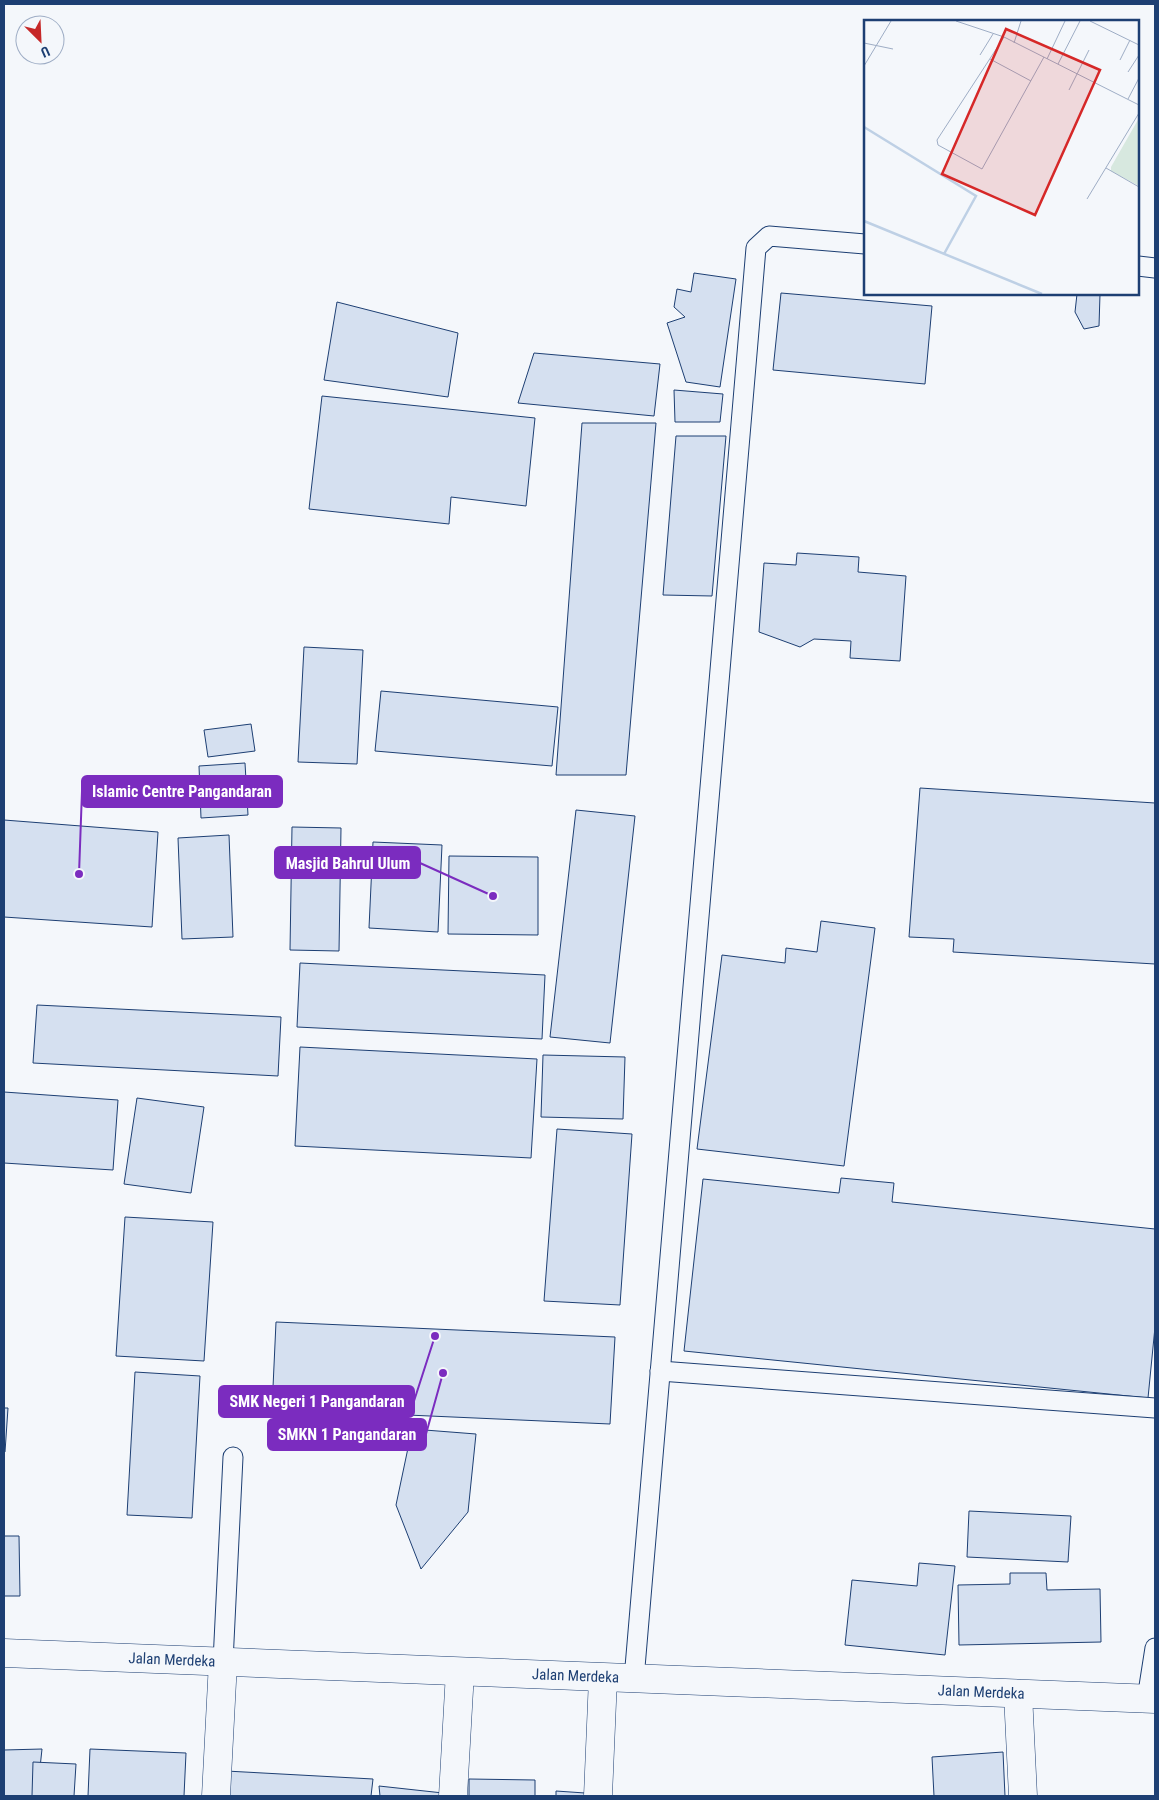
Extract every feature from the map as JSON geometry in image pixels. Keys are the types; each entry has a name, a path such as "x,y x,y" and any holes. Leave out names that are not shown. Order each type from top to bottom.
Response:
{"main road":[{"name":"Jalan Merdeka","path":"4,1653 1151,1699"},
{"path":"216,1796 223,1662"},
{"path":"453,1796 460,1672"},
{"path":"598,1796 603,1678"},
{"path":"1018,1694 1023,1796"}],"lane":[{"path":"634,1679 756,248 769,236 864,244"},
{"path":"1139,266 1155,268"},
{"path":"660,1371 1155,1408"},
{"path":"223,1662 233,1457"},
{"path":"1151,1699 1155,1648"}],"building":[{"path":"694,273 736,279 720,387 686,382 667,323 685,317 674,307 677,289 691,292"},
{"path":"781,293 932,306 925,384 773,370"},
{"path":"1077,295 1100,295 1099,326 1084,329 1075,312"},
{"path":"337,302 458,333 448,397 324,380"},
{"path":"534,353 660,364 654,416 518,403"},
{"path":"674,390 723,394 720,422 675,422"},
{"path":"322,396 535,418 526,506 451,497 449,524 309,509"},
{"path":"582,423 656,423 626,775 556,775"},
{"path":"676,436 726,436 712,596 663,595"},
{"path":"797,553 859,557 858,572 906,576 900,661 850,658 851,641 814,639 800,647 759,632 764,563 796,565"},
{"path":"304,647 363,650 357,764 298,762"},
{"path":"381,691 558,707 552,766 375,751"},
{"path":"251,724 255,751 208,757 204,730"},
{"path":"245,763 248,815 201,818 199,766"},
{"path":"920,788 1155,803 1155,964 953,952 954,939 909,937"},
{"path":"576,810 635,816 610,1043 550,1037"},
{"path":"4,820 158,832 152,927 4,917"},
{"path":"292,827 341,828 339,951 290,950"},
{"path":"229,835 233,937 182,939 178,838"},
{"path":"373,842 442,845 438,932 369,928"},
{"path":"449,856 538,857 538,935 448,934"},
{"path":"821,921 875,928 844,1166 697,1149 722,955 785,963 786,948 817,952"},
{"path":"300,963 545,975 542,1039 297,1027"},
{"path":"37,1005 281,1017 278,1076 33,1063"},
{"path":"300,1047 537,1059 531,1158 295,1146"},
{"path":"543,1055 625,1057 623,1119 541,1117"},
{"path":"4,1092 118,1100 113,1170 4,1163"},
{"path":"137,1098 204,1107 191,1193 124,1184"},
{"path":"557,1129 632,1134 620,1305 544,1301"},
{"path":"841,1178 894,1183 892,1202 1155,1229 1155,1327 1148,1398 684,1351 703,1179 839,1193"},
{"path":"125,1217 213,1222 204,1361 116,1356"},
{"path":"276,1322 615,1337 610,1424 272,1409"},
{"path":"135,1372 200,1376 192,1518 127,1515"},
{"path":"4,1408 8,1408 5,1452 4,1452"},
{"path":"412,1429 476,1434 468,1512 421,1569 396,1505"},
{"path":"969,1511 1071,1516 1068,1562 967,1557"},
{"path":"4,1536 19,1536 20,1596 4,1596"},
{"path":"919,1563 955,1566 945,1655 845,1645 852,1580 917,1586"},
{"path":"1010,1573 1046,1573 1047,1590 1100,1589 1101,1642 959,1645 958,1585 1010,1584"},
{"path":"42,1749 37,1796 4,1796 4,1750"},
{"path":"90,1749 186,1753 184,1796 88,1796"},
{"path":"1003,1752 1005,1796 934,1796 932,1757"},
{"path":"33,1762 76,1764 74,1796 32,1796"},
{"path":"226,1771 373,1779 371,1796 225,1796"},
{"path":"469,1779 535,1780 535,1796 469,1796"},
{"path":"379,1786 443,1793 443,1796 380,1796"},
{"path":"556,1791 585,1793 584,1796 556,1796"}],"place":[{"name":"Islamic Centre Pangandaran","path":"79,874"},
{"name":"Masjid Bahrul Ulum","path":"493,896"},
{"name":"SMK Negeri 1 Pangandaran","path":"435,1336"},
{"name":"SMKN 1 Pangandaran","path":"443,1373"}]}
